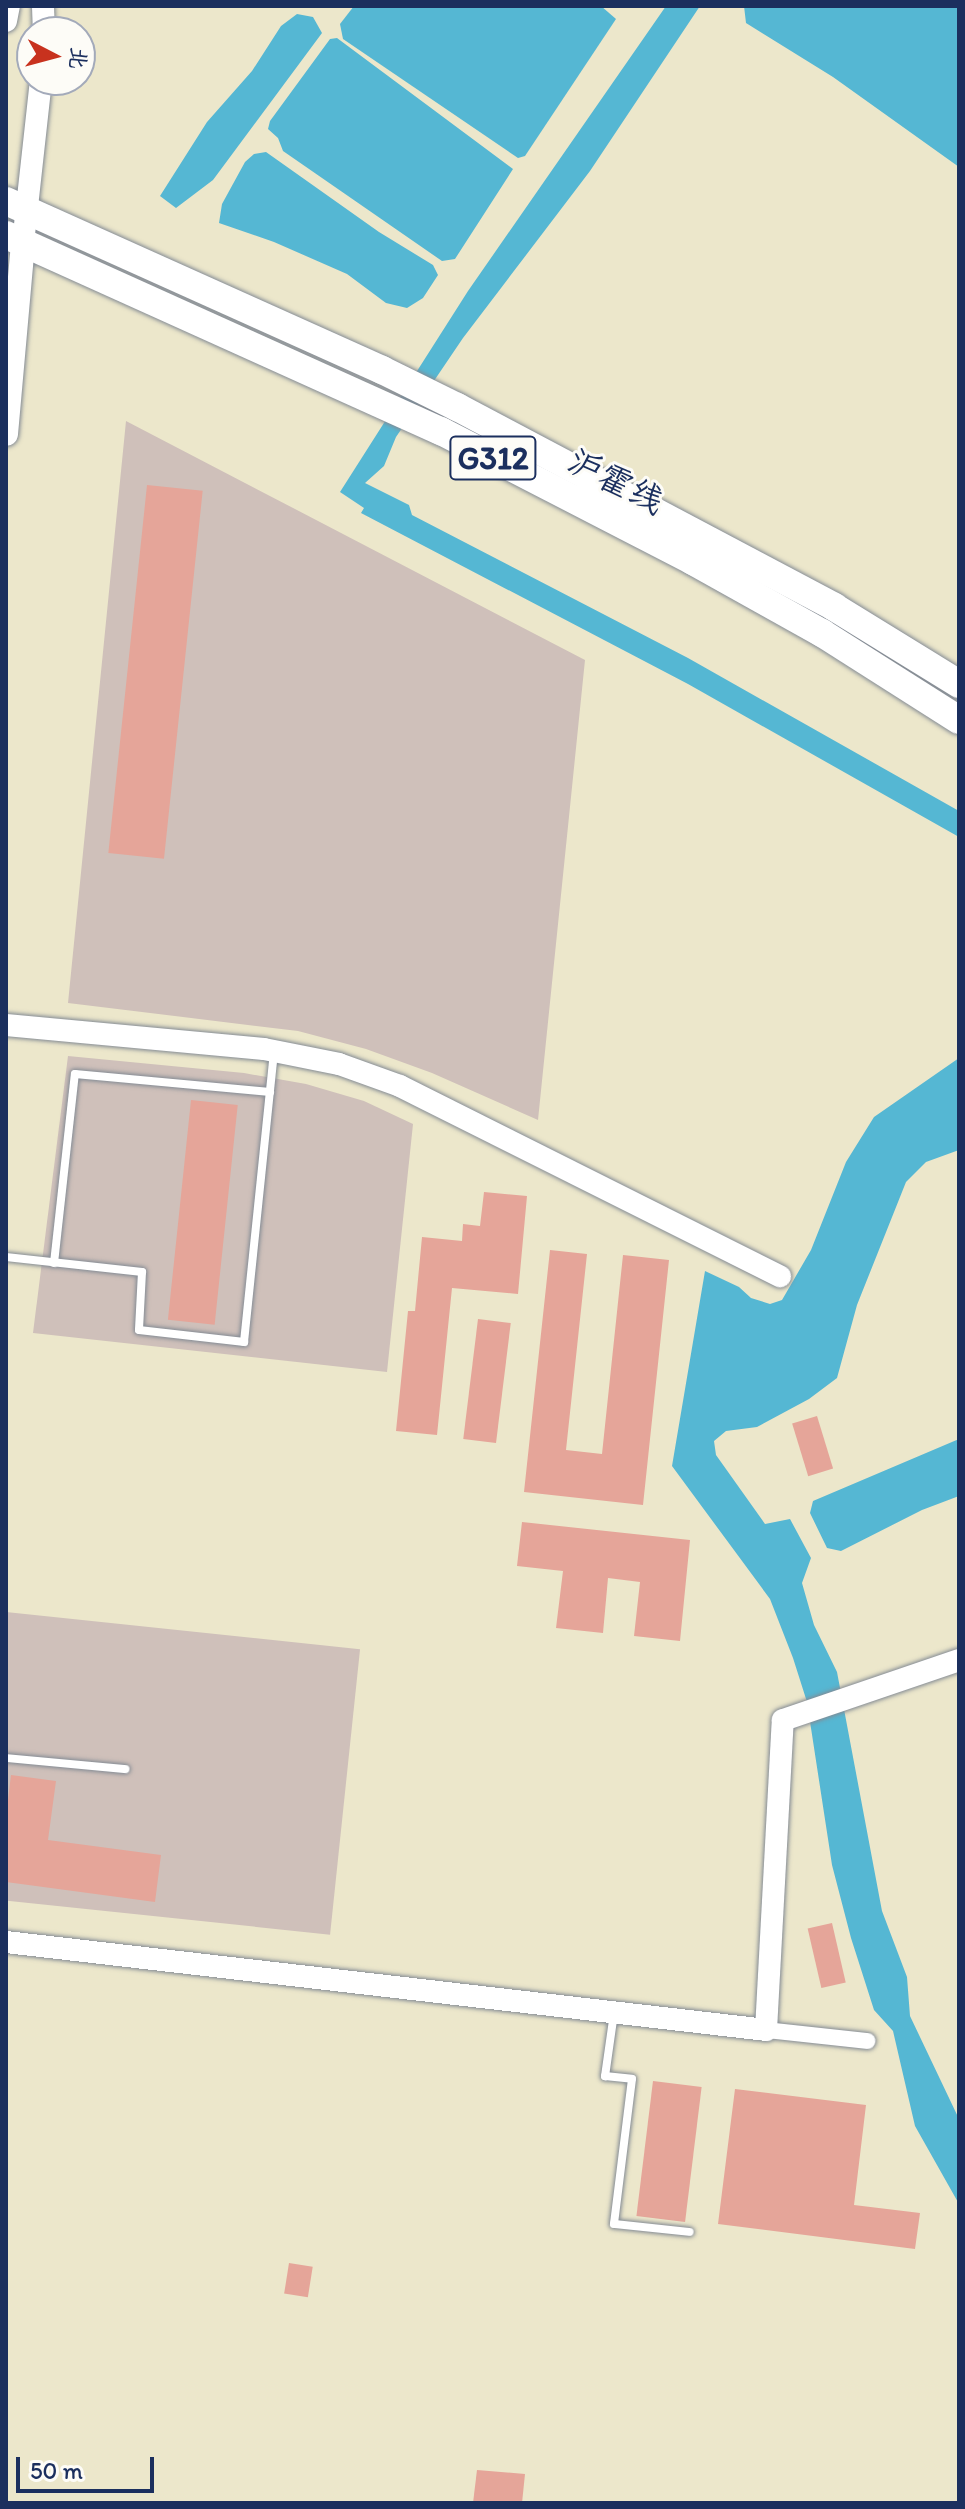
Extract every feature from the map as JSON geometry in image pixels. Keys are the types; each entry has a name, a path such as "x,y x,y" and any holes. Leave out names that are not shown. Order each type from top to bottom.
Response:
{"highway":[{"name":"沪霍线","path":"16,206 382,370 457,407 834,607 959,684"},
{"name":"沪霍线","path":"15,239 441,431 822,633 959,720"}],"main road":[{"path":"6,434 15,239"}],"street":[{"path":"6,21 9,6"},
{"path":"15,239 16,206 38,96"},
{"path":"6,1025 274,1051 339,1064 400,1086 780,1276"},
{"path":"766,2030 783,1720 959,1660"},
{"path":"6,1942 867,2041"}],"lane":[{"path":"6,1257 142,1272 139,1330 244,1342 274,1051"},
{"path":"54,1263 75,1074 270,1092"},
{"path":"6,1758 125,1769"},
{"path":"614,2012 605,2076 632,2079 614,2224 690,2232"}],"shaded area":[{"path":"126,421 585,660 538,1120 432,1073 366,1049 298,1031 68,1003"},
{"path":"68,1056 244,1073 306,1084 364,1101 413,1124 387,1372 33,1333"},
{"path":"6,1612 360,1649 330,1935 6,1901"}],"water":[{"path":"354,6 601,6 616,19 525,156 518,158 343,39 340,24"},
{"path":"666,6 700,6 590,171 463,338 396,437 384,466 365,483 409,505 412,515 688,658 959,811 959,837 688,684 361,513 364,508 340,492 468,291"},
{"path":"744,6 959,6 959,167 833,77 746,23"},
{"path":"297,14 313,17 322,33 213,180 176,208 160,196 207,122 252,71 281,26"},
{"path":"337,38 513,169 455,259 442,261 283,151 278,138 268,129 270,121 330,39"},
{"path":"266,152 379,232 433,265 438,275 423,298 407,308 386,303 347,274 274,242 219,223 222,204 245,162 254,154"},
{"path":"959,1058 959,1150 926,1162 906,1182 857,1305 837,1378 809,1399 757,1427 726,1431 714,1441 716,1455 765,1524 790,1519 811,1558 802,1583 814,1625 837,1672 882,1911 907,1977 910,2016 959,2119 959,2204 915,2126 893,2031 874,2010 851,1938 832,1865 807,1702 793,1658 770,1599 672,1466 705,1271 739,1287 751,1298 770,1304 782,1300 811,1250 846,1162 874,1117"},
{"path":"959,1439 959,1496 922,1510 841,1551 827,1548 810,1513 813,1501"}],"building":[{"path":"147,485 203,491 164,859 108,853"},
{"path":"191,1100 238,1105 215,1325 168,1320"},
{"path":"484,1192 527,1196 518,1294 452,1288 437,1435 396,1431 408,1311 415,1311 422,1237 462,1241 463,1224 480,1226"},
{"path":"550,1250 587,1254 566,1450 602,1454 623,1255 669,1260 643,1505 524,1492"},
{"path":"478,1319 511,1323 496,1443 463,1439"},
{"path":"817,1416 833,1469 808,1476 792,1424"},
{"path":"522,1522 690,1540 680,1641 634,1636 640,1582 608,1578 603,1633 556,1628 563,1571 517,1566"},
{"path":"11,1775 56,1781 48,1840 161,1855 155,1902 6,1882 6,1816"},
{"path":"832,1923 846,1982 821,1988 808,1929"},
{"path":"653,2081 702,2087 685,2222 636,2216"},
{"path":"735,2089 866,2105 854,2205 920,2213 915,2249 718,2224"},
{"path":"289,2263 313,2267 308,2297 284,2294"},
{"path":"477,2470 525,2474 522,2503 473,2503"}]}
